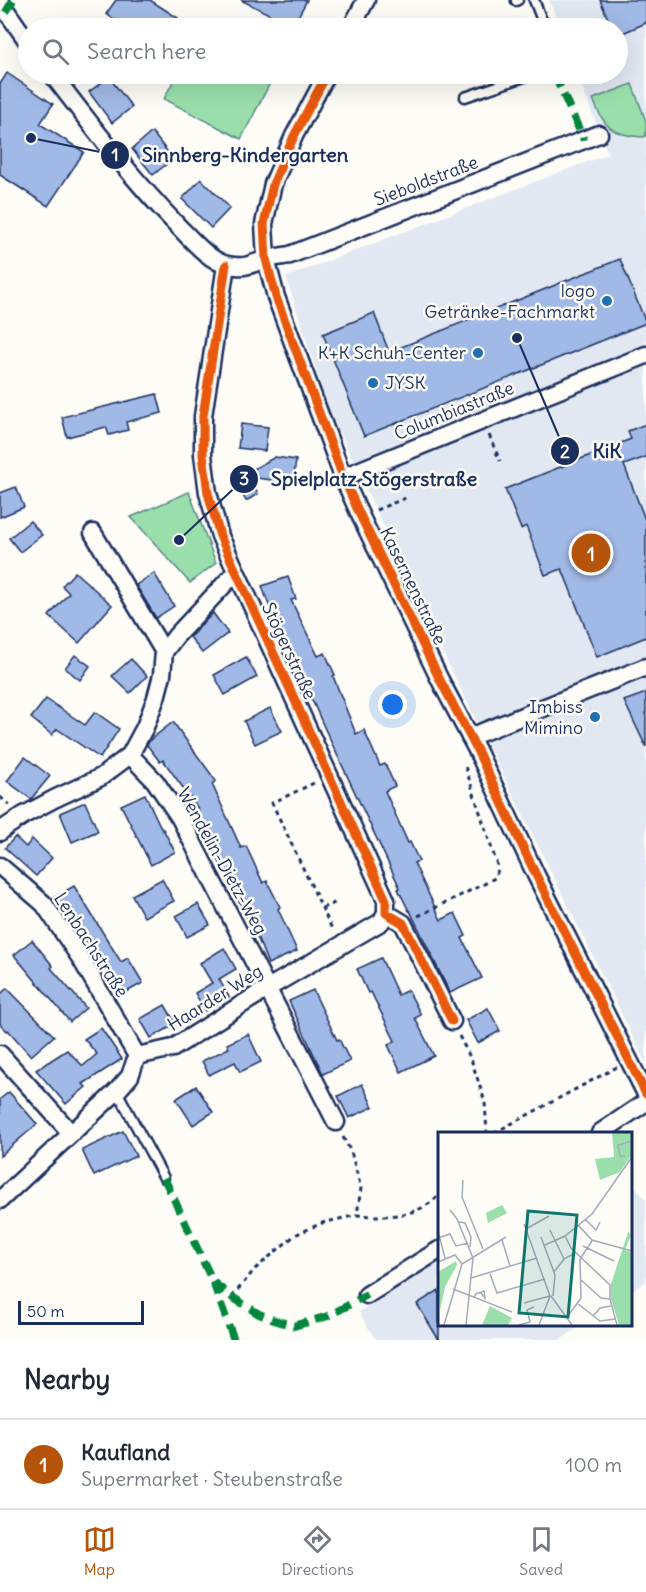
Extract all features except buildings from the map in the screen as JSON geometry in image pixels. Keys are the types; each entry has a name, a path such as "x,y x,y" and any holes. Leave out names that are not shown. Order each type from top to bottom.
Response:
{"street":[{"path":"356,18 366,0"},
{"path":"2,11 18,30"},
{"path":"60,84 147,194 193,242 216,261 226,265 245,267 266,259"},
{"name":"Kasernenstraße","path":"322,84 294,136 273,184 264,224 266,259 276,297 343,477 361,516 536,875 646,1094"},
{"name":"Sieboldstraße","path":"266,259 290,255 599,134"},
{"name":"Stögerstraße","path":"226,265 203,416 203,455 208,493 220,536 235,573 386,900 386,913"},
{"name":"Columbiastraße","path":"343,477 646,355"},
{"path":"93,533 164,652"},
{"path":"0,832 54,799 101,777 130,754 145,727 156,698 162,675 164,652 235,573"},
{"path":"473,744 646,667"},
{"name":"Wendelin-Dietz-Weg","path":"130,754 155,781 180,818 336,1122"},
{"name":"Lenbachstraße","path":"0,866 44,904 81,959 137,1056"},
{"path":"386,913 404,923 452,1021"},
{"name":"Haarder Weg","path":"137,1056 173,1048 268,988 381,922 386,913"},
{"path":"0,1054 71,1133"},
{"path":"0,1200 117,1091 130,1076 137,1056"},
{"path":"601,1132 646,1102"},
{"path":"367,1295 438,1251"}],"lane":[{"path":"534,0 541,18"},
{"path":"465,97 503,84"},
{"path":"117,1091 164,1178"}],"path":[{"path":"487,431 500,460"},
{"path":"361,516 408,497"},
{"path":"404,923 496,877 498,868 464,761 473,744"},
{"path":"328,776 272,803 340,946"},
{"path":"322,908 337,902"},
{"path":"452,1021 471,1059 485,1102 487,1132"},
{"path":"496,1132 629,1060"},
{"path":"336,1122 351,1152 361,1188 357,1215"},
{"path":"232,1297 255,1269 295,1235 322,1223 357,1215 379,1216 411,1213 438,1196"}],"shaded area":[{"path":"549,0 646,0 646,1063 453,674 329,410 286,277 608,154 581,84 628,84 628,18 556,18"},
{"path":"631,1181 646,1200 646,1281 631,1291"},
{"path":"438,1261 438,1325 582,1325 560,1340 376,1340 359,1312"}],"green space":[{"path":"172,84 269,85 241,139 164,99"},
{"path":"632,84 646,121 646,136 643,137 616,132 605,123 593,99"},
{"path":"189,492 216,563 190,583 131,517"}],"marked path":[{"path":"6,12 13,0"},
{"path":"559,84 584,140"},
{"path":"164,1178 213,1282 259,1314 294,1326 328,1316 367,1295"},
{"path":"213,1282 234,1340"}],"cycle path":[{"path":"322,84 294,136 273,184 264,224 266,259 276,297 343,477 361,517 646,1094"},
{"path":"226,265 203,416 203,455 208,493 220,536 386,900 386,913 403,923 452,1021"}],"place":[{"name":"Sinnberg-Kindergarten","path":"31,138"},
{"name":"logo Getränke-Fachmarkt","path":"607,301"},
{"name":"KiK","path":"517,338"},
{"name":"K+K Schuh-Center","path":"478,353"},
{"name":"JYSK","path":"373,383"},
{"name":"Spielplatz Stögerstraße","path":"179,540"},
{"name":"Kaufland","path":"591,553"},
{"name":"Imbiss Mimino","path":"595,717"}]}
